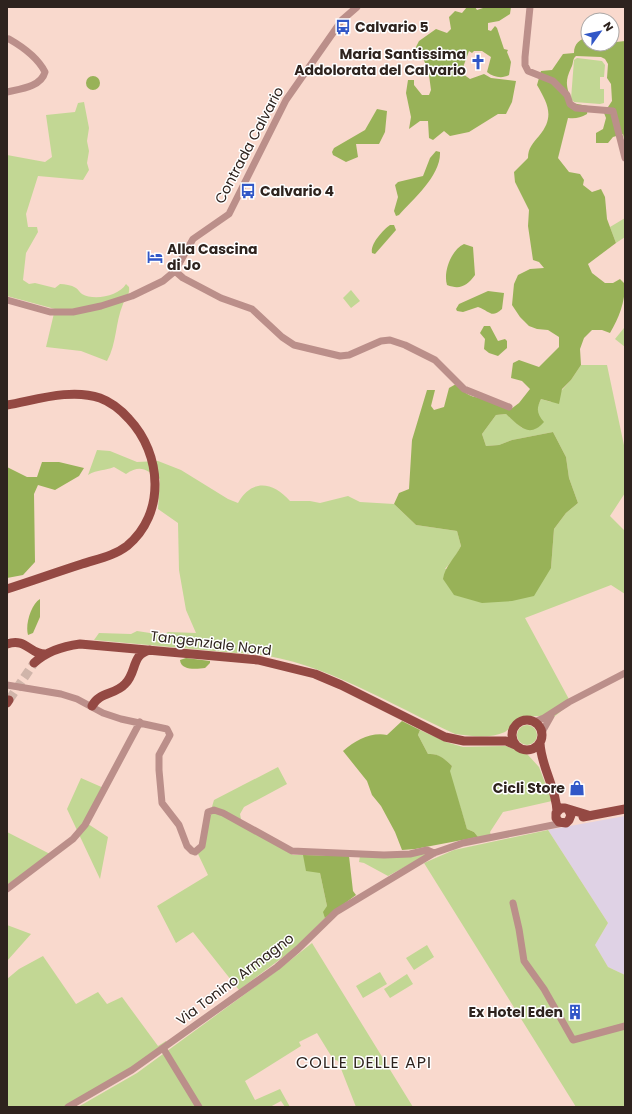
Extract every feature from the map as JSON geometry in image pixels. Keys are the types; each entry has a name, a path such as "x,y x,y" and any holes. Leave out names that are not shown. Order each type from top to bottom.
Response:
{"main road":[{"path":"7,405 58,396 88,395 101,398 114,405 132,423 149,448 153,463 155,493 148,518 136,538 118,551 7,589"},
{"path":"7,644 14,642 23,644 34,651 46,654"},
{"name":"Tangenziale Nord","path":"34,651 34,662 46,654 62,647 80,644 258,660 315,674 341,685 445,737 464,741 506,741 515,745"},
{"path":"123,647 130,650 135,662"},
{"path":"92,706 98,698 125,685 130,678 135,662 141,654 150,650"},
{"path":"545,767 527,750 515,745 512,731 521,721 534,722 542,732 540,743 545,767 554,793 561,810 571,815 565,822"},
{"name":"Tangenziale Nord","path":"492,740 512,731"},
{"path":"527,750 532,749 540,743"},
{"path":"561,810 557,820 565,822 588,815 625,809"},
{"path":"561,810 588,815"}],"street":[{"name":"Contrada Calvario","path":"7,300 50,312 73,312 101,306 132,296 163,281 174,270 193,239 229,214 286,100 342,20 356,7"},
{"path":"530,7 524,65 528,71 553,81 567,95 570,104 576,108 613,111 625,158"},
{"path":"7,92 23,89 36,83 44,77 45,72 41,65 20,45 9,39"},
{"path":"174,270 183,278 221,298 252,309 282,338 294,345 340,356 349,355 382,341 390,340 405,345 435,360 464,389 509,407"},
{"path":"534,722 552,714 569,702 625,673"},
{"path":"7,685 61,694 77,699 121,719 167,729 170,732 169,739 160,755 159,770 162,803 179,825 188,846 195,852 202,846 208,812 214,810 292,851 384,855 410,854 427,850 434,853 463,843 565,822"},
{"path":"542,732 552,714"},
{"path":"7,889 73,839 86,825 140,722"},
{"path":"538,828 549,822 561,810"},
{"name":"Via Tonino Armagno","path":"68,1107 132,1070 277,967 336,912 434,853"},
{"path":"513,903 524,961 544,989 573,1040 625,1026"},
{"path":"163,1048 199,1107"}],"shaded area":[{"path":"625,816 625,975 608,967 595,945 608,923 548,830"}],"green space":[{"path":"467,7 475,7 477,10 486,7 511,7 510,14 499,21 488,23 488,30 491,31 495,26 497,28 504,49 508,50 507,52 511,62 509,75 498,77 487,72 491,57 482,51 474,51 472,53 469,51 462,70 463,74 470,79 484,74 491,78 516,81 512,102 506,114 498,114 469,132 450,136 444,131 433,140 429,138 428,121 420,121 409,129 411,117 406,93 408,80 414,80 414,85 422,95 429,95 431,90 429,75 424,76 421,74 426,65 422,56 415,60 410,59 419,41 436,29 447,33 451,29 449,17 455,11 462,13"},
{"path":"580,40 580,52 620,52 620,42 625,41 625,143 623,134 613,137 608,143 596,143 596,133 603,129 606,118 604,113 612,101 611,84 607,78 608,64 605,59 601,57 576,56 574,58 567,81 568,89 572,103 588,106 587,114 578,118 568,118 558,158 569,172 580,174 584,180 583,185 592,192 601,189 605,197 607,219 616,243 588,264 592,273 605,283 613,283 620,279 625,284 623,303 619,316 610,333 602,330 592,330 584,338 580,349 581,365 571,380 562,389 559,404 541,399 538,406 538,411 544,422 539,427 534,430 524,429 506,414 496,415 482,434 486,446 499,445 512,440 553,432 566,457 569,478 578,503 566,513 554,529 551,568 534,596 512,601 482,603 454,595 443,579 448,566 461,546 457,531 416,525 394,504 399,493 409,489 412,440 427,390 435,390 431,406 434,410 444,407 449,388 456,384 473,397 487,399 511,409 519,403 530,389 522,381 511,378 513,363 519,360 539,367 559,347 559,337 548,330 537,329 529,326 520,317 512,305 514,284 518,275 530,269 544,268 539,262 533,260 528,226 529,210 515,182 514,172 528,158 531,146 547,123 547,104 537,85 541,71 552,70 563,54 574,53 576,44"},
{"path":"577,58 602,61 605,65 604,77 600,77 600,89 604,89 604,103 574,102 571,99 574,60"},
{"path":"90,76 96,76 100,80 100,86 96,90 90,90 86,86 86,80"},
{"path":"84,102 89,128 87,141 89,151 87,163 89,170 83,180 38,176 26,214 28,227 37,227 38,232 26,253 23,280 29,284 35,283 55,288 60,284 68,285 76,288 82,294 93,297 106,296 118,292 126,284 129,287 129,292 120,311 113,347 107,361 81,351 46,347 55,309 7,296 7,155 45,162 52,157 46,115 75,112 78,103"},
{"path":"377,109 387,111 385,132 379,144 356,144 358,157 346,162 333,155 332,152 334,148 365,130"},
{"path":"436,151 440,152 436,170 425,186 399,215 396,216 394,211 398,197 395,185 398,182 423,176 430,158"},
{"path":"625,218 625,237 616,243 610,227"},
{"path":"390,225 394,225 396,230 375,254 372,253 375,242"},
{"path":"464,244 473,247 475,275 463,286 456,287 447,285 446,274 449,262 455,251"},
{"path":"351,290 360,301 351,308 343,298"},
{"path":"488,291 504,293 502,309 498,312 493,314 478,307 463,312 457,311 456,309 459,304"},
{"path":"484,326 490,326 498,341 505,339 507,341 507,348 498,356 489,353 484,349 485,339 480,333"},
{"path":"625,328 625,347 615,339"},
{"path":"581,365 607,365 625,450 625,493 610,516 625,531 625,594 611,585 525,618 571,703 554,717 534,716 518,719 505,732 493,736 467,736 455,734 349,683 321,671 293,662 264,656 94,640 99,633 131,634 137,631 163,635 168,632 196,633 186,610 179,570 178,523 158,509 160,479 143,469 136,469 126,474 114,467 88,475 97,450 110,451 137,462 158,461 181,470 228,499 238,503 250,489 256,486 263,486 277,490 290,501 310,501 320,503 348,496 360,502 394,504 416,525 457,531 461,546 455,557 445,569 551,568 554,529 566,513 578,503 569,478 566,457 553,432 512,440 499,445 486,446 482,434 496,415 506,414 522,428 538,415 537,407 541,399 551,402 571,380"},
{"path":"42,462 59,462 84,468 79,476 55,490 38,485 34,494 35,562 23,575 7,578 7,467 27,477 37,477"},
{"path":"40,599 40,617 33,633 28,635 27,626 31,610"},
{"path":"186,658 210,661 210,663 205,668 186,668 181,664 180,660"},
{"path":"402,721 420,730 418,735 428,754 439,756 452,766 450,771 467,829 474,832 478,837 415,849 402,850 395,832 381,806 372,795 367,781 343,751 353,743 369,736 381,734 387,735"},
{"path":"527,725 534,728 537,735 534,742 527,745 520,742 517,735 520,728"},
{"path":"420,730 446,742 463,747 506,746 528,755 539,767 552,801 503,812 490,832 491,835 478,837 474,832 467,829 449,771 452,766 447,761 435,754 428,754 418,735"},
{"path":"278,767 287,784 244,807 240,814 241,819 238,823 293,855 303,855 320,873 327,906 325,918 294,949 239,990 193,932 176,943 157,906 208,875 198,854 204,842 214,800"},
{"path":"81,778 106,789 88,824 108,837 100,879 67,809"},
{"path":"548,830 608,923 595,945 608,967 625,975 625,1107 576,1107 424,863 454,850"},
{"path":"7,832 50,854 7,885"},
{"path":"425,854 425,856 388,876 364,863 359,862 360,856"},
{"path":"303,855 349,856 353,891 356,895 325,918 323,912 327,906 320,873 306,871"},
{"path":"7,925 31,934 7,961"},
{"path":"312,943 413,1107 356,1107 338,1061 333,1059 317,1033 299,1042 301,1046 245,1081 255,1100 280,1089 290,1107 285,1107 281,1101 270,1107 78,1107 137,1073 278,970"},
{"path":"427,945 434,957 414,970 406,958"},
{"path":"43,956 76,1004 98,992 107,1004 122,997 158,1046 166,1041 167,1044 133,1067 63,1107 7,1107 7,979 19,969"},
{"path":"380,972 387,984 363,998 356,986"},
{"path":"407,974 413,984 390,998 384,989"}],"tunnel":[{"path":"9,700 34,663"}],"place":[{"name":"Calvario 5","path":"343,27"},
{"name":"Maria Santissima Addolorata del Calvario","path":"478,62"},
{"name":"Calvario 4","path":"248,191"},
{"name":"Alla Cascina di Jo","path":"155,257"},
{"name":"Cicli Store","path":"577,788"},
{"name":"Ex Hotel Eden","path":"575,1012"}],"district":[{"name":"COLLE DELLE API","path":"364,1062"}]}
